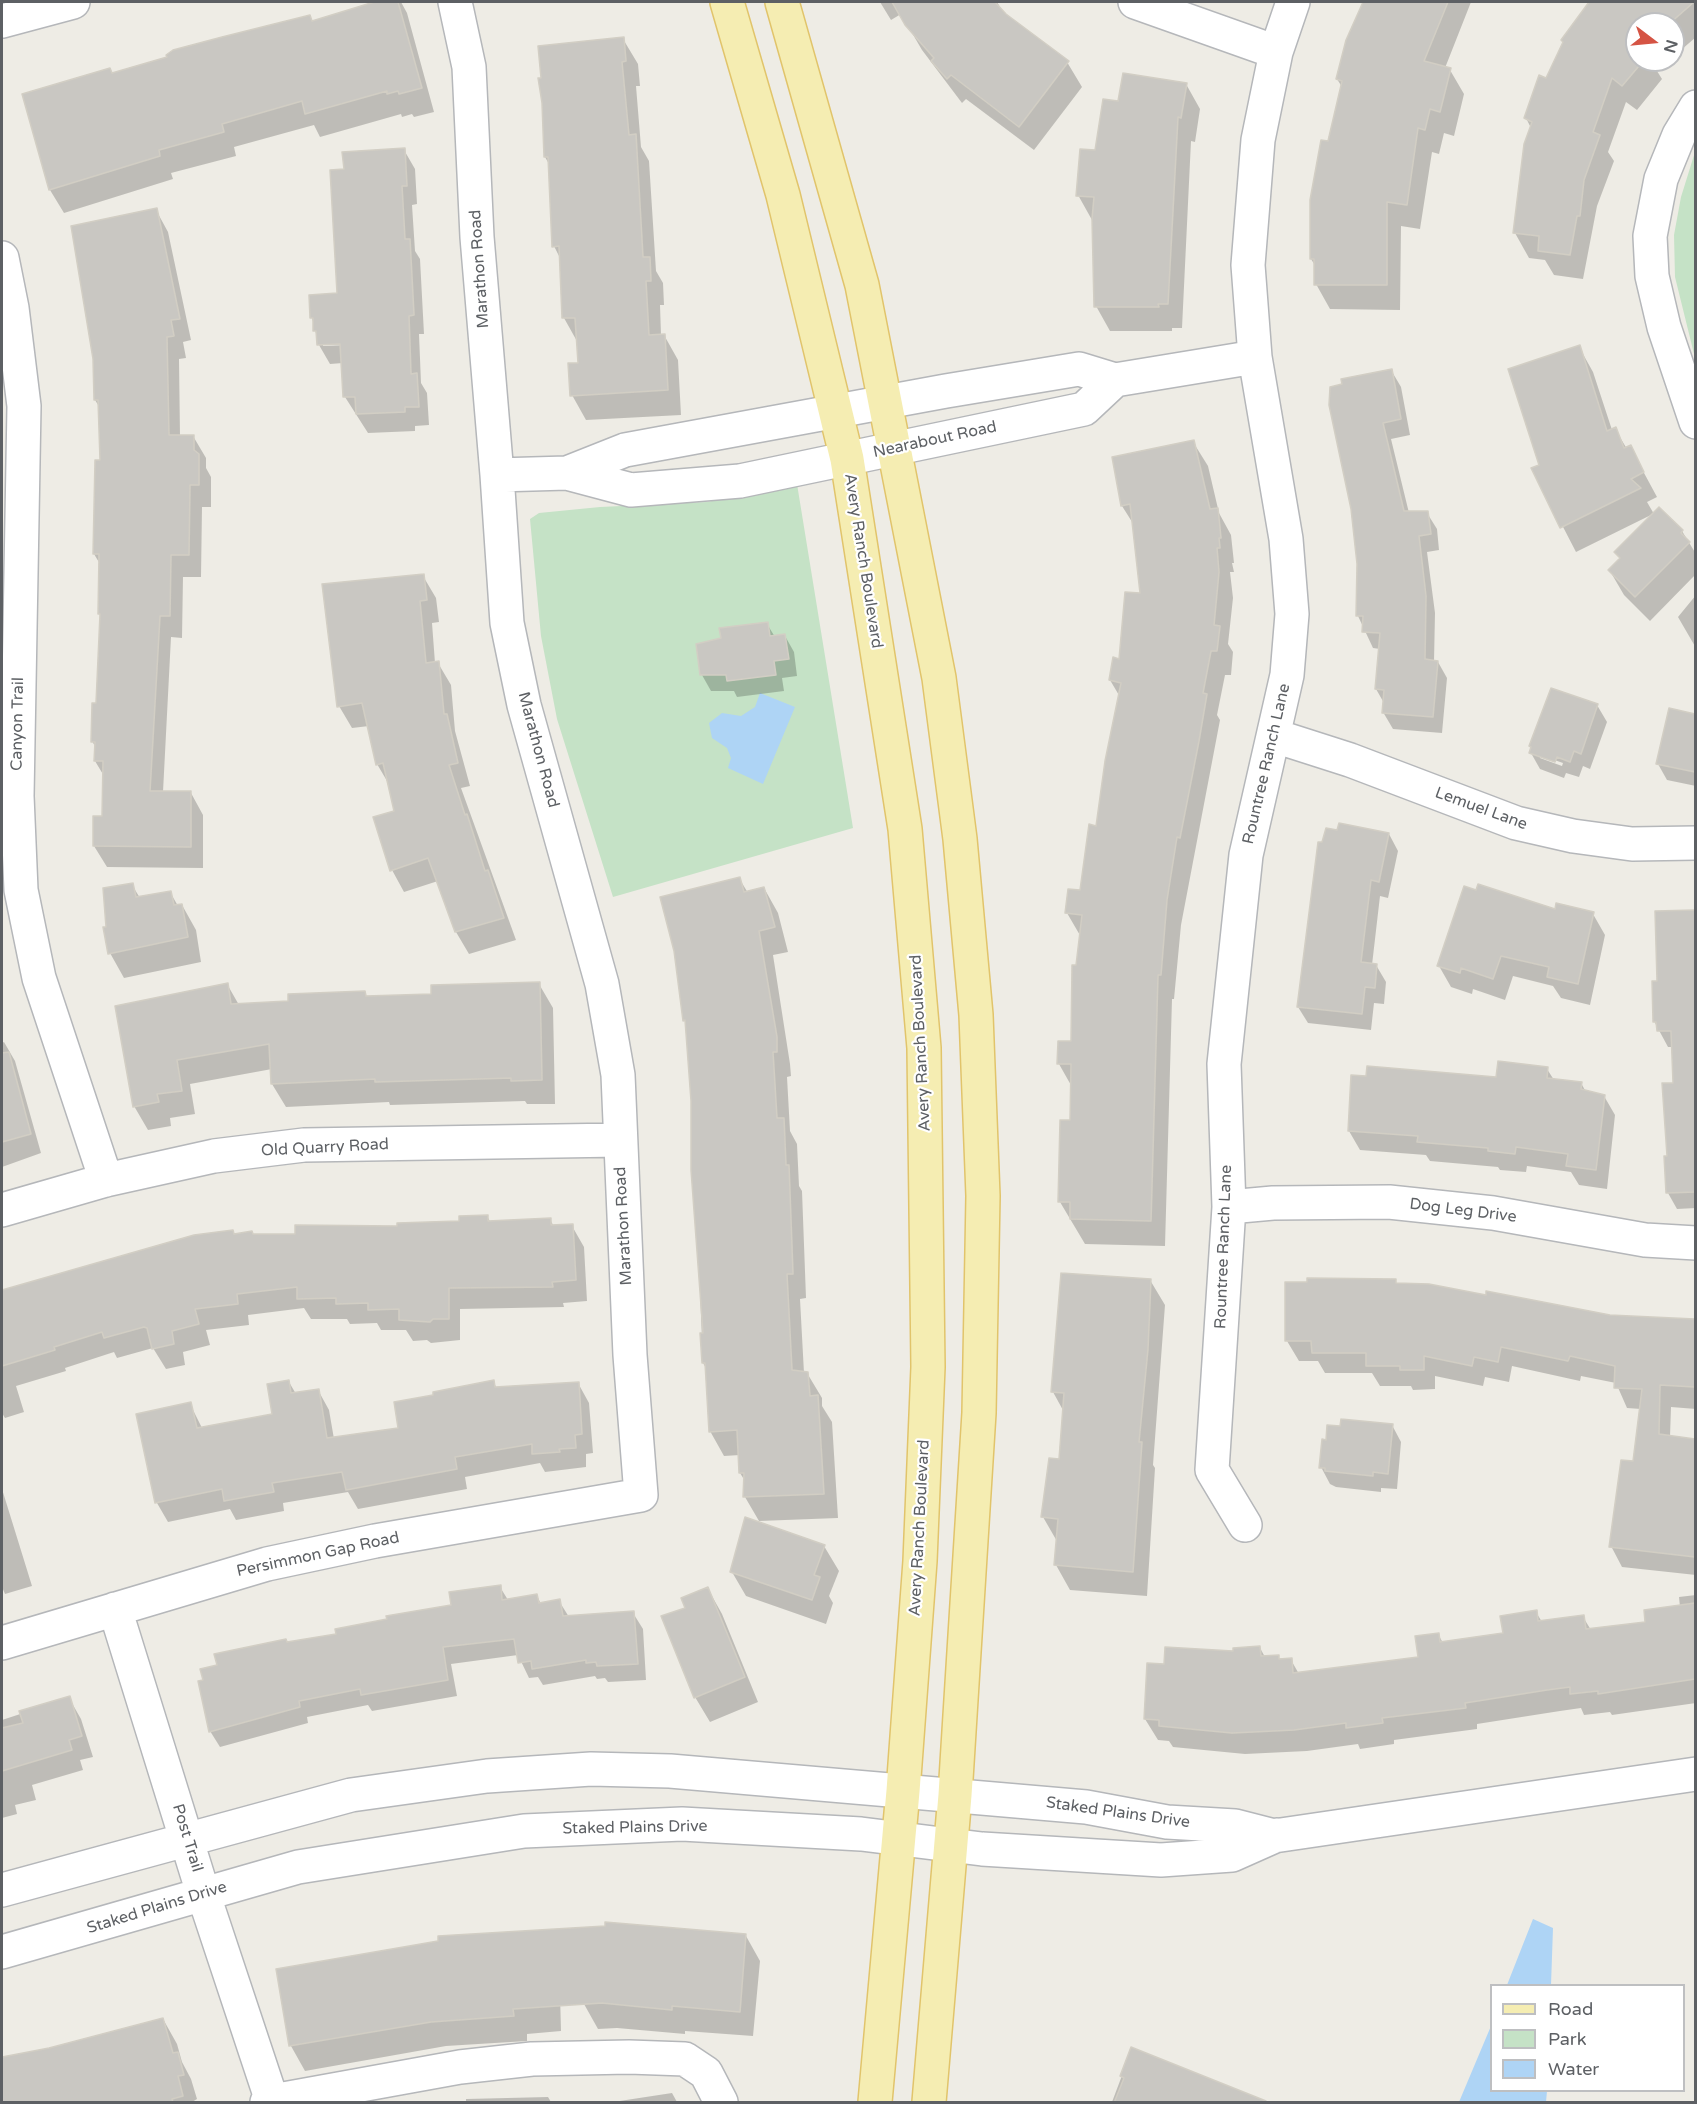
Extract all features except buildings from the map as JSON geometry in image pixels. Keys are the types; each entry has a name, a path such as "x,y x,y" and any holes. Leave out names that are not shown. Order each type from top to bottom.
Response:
{"main road":[{"name":"Avery Ranch Boulevard","path":"727,2 783,195 847,459 905,829 924,1048 928,1367 920,1561 903,1791 875,2103"},
{"path":"782,2 862,285 939,678 960,839 976,1027 983,1196 975,1522 929,2103"}],"street":[{"path":"2,21 73,2"},
{"name":"Marathon Road","path":"456,2 469,68 477,237 507,623 524,705 602,984 618,1075 630,1355 641,1495"},
{"path":"1135,2 1276,52"},
{"name":"Rountree Ranch Lane","path":"1245,1525 1212,1470 1229,1207 1224,1064 1233,957 1246,855 1275,736 1287,675 1292,614 1286,539 1255,357 1248,265 1258,140 1276,52 1293,2"},
{"path":"1695,107 1679,135 1661,179 1650,236 1652,276 1664,327 1695,422"},
{"name":"Canyon Trail","path":"2,258 12,308 24,406 10,702 21,890 39,978 106,1180"},
{"name":"Nearabout Road","path":"567,473 625,450 1079,369 1115,380 1255,357"},
{"name":"Nearabout Road","path":"497,476 567,473 631,490 741,481 1084,409 1115,380"},
{"name":"Lemuel Lane","path":"1275,736 1350,760 1516,824 1573,836 1632,844 1695,843"},
{"name":"Old Quarry Road","path":"2,1210 106,1180 214,1156 304,1145 620,1140"},
{"name":"Dog Leg Drive","path":"1229,1207 1273,1203 1389,1203 1493,1213 1645,1240 1695,1243"},
{"name":"Persimmon Gap Road","path":"2,1643 267,1564 375,1541 641,1495"},
{"name":"Post Trail","path":"115,1609 270,2102"},
{"name":"Staked Plains Drive","path":"2,1890 351,1795 487,1776 591,1769 670,1771 1086,1807 1167,1822 1234,1826 1275,1836"},
{"name":"Staked Plains Drive","path":"2,1952 35,1945 203,1893 298,1867 524,1831 682,1824 898,1838 1161,1860 1232,1855 1275,1836 1695,1774"},
{"path":"270,2102 409,2090 460,2067 532,2059 629,2057 685,2059 706,2073 721,2103"}],"green space":[{"path":"1695,152 1695,358 1675,277 1674,235 1681,197"},
{"path":"797,484 853,828 613,897 557,719 541,636 530,519 539,513 600,507 707,502"}],"water":[{"path":"760,693 795,707 763,784 728,768 731,758 727,748 712,738 709,723 722,713 741,716 755,707"},
{"path":"1533,1919 1553,1928 1551,1984 1507,1984"},
{"path":"1490,2028 1490,2092 1547,2092 1546,2102 1459,2102"}]}
